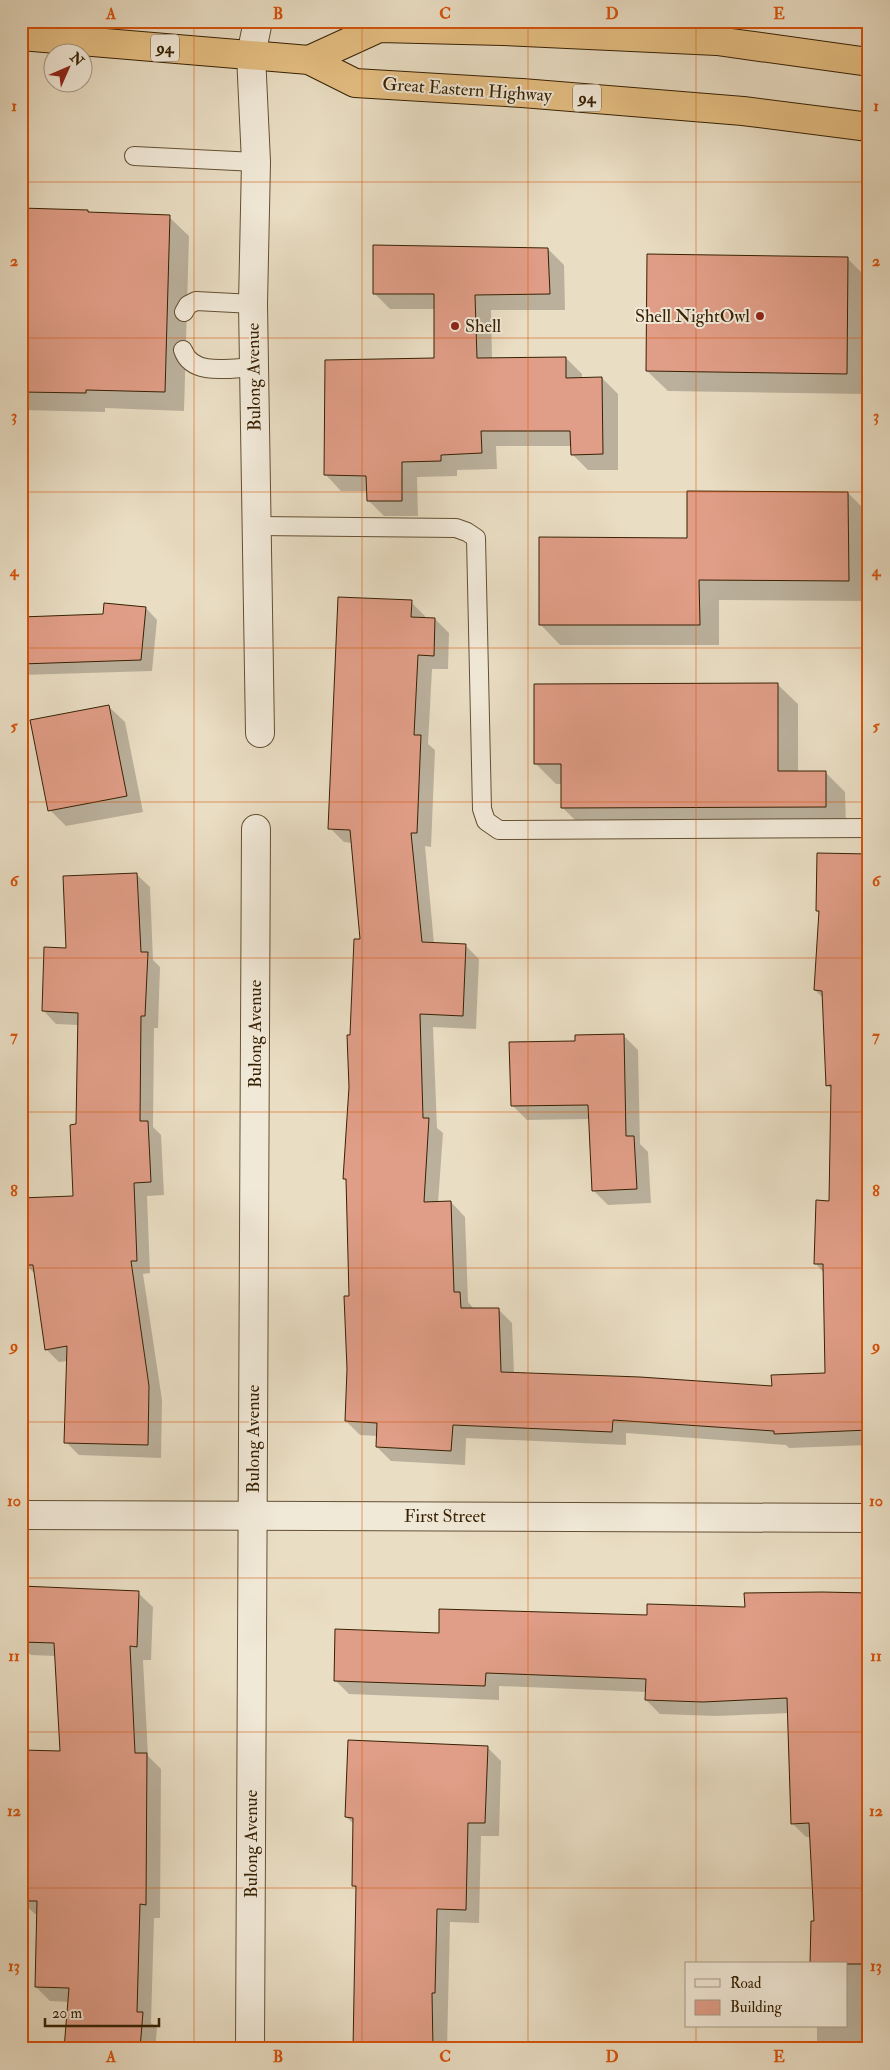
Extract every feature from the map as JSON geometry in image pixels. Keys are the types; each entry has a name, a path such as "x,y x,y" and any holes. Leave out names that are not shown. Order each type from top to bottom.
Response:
{"highway":[{"name":"Great Eastern Highway","path":"310,60 379,28 502,31 717,41 869,62"},
{"name":"Great Eastern Highway","path":"21,36 310,60 355,83 522,93 743,110 869,127"}],"street":[{"name":"Bulong Avenue","path":"258,21 251,55 256,162 253,304 260,733"},
{"name":"Bulong Avenue","path":"250,2049 256,829"},
{"name":"First Street","path":"21,1515 869,1518"}],"lane":[{"path":"134,156 256,162"},
{"path":"184,312 188,304 196,301 253,304"},
{"path":"183,350 186,360 198,367 254,367"},
{"path":"257,526 456,528 476,538 482,808 486,821 499,830 869,828"}],"building":[{"path":"21,208 170,215 165,392 86,390 86,393 21,392"},
{"path":"373,245 548,248 550,294 475,295 477,358 566,357 566,378 602,377 603,454 571,455 570,431 481,431 482,453 441,455 441,461 402,462 402,501 367,501 366,476 324,475 325,360 434,358 434,294 373,294"},
{"path":"647,254 848,257 847,374 646,371"},
{"path":"687,491 848,492 849,581 699,580 700,625 539,625 539,537 687,538"},
{"path":"338,597 412,600 411,617 435,618 434,656 418,655 414,735 421,735 417,833 411,833 422,942 466,944 463,1016 420,1014 423,1118 429,1118 424,1202 451,1201 454,1292 460,1292 461,1308 499,1308 501,1372 640,1377 772,1386 771,1375 825,1373 823,1264 814,1264 816,1200 829,1201 831,1085 826,1086 822,991 814,990 819,911 816,911 817,853 869,854 869,1430 774,1434 774,1431 613,1420 612,1432 453,1425 451,1451 376,1447 377,1423 345,1421 347,1369 344,1296 349,1296 346,1179 343,1179 349,1087 347,1035 350,1035 354,939 360,939 350,830 328,829"},
{"path":"104,603 146,607 141,660 21,664 21,617 103,614"},
{"path":"778,683 778,771 826,771 826,807 561,808 561,764 534,764 534,684"},
{"path":"109,705 127,796 48,811 30,720"},
{"path":"137,873 141,952 148,952 145,1016 141,1016 140,1121 148,1121 151,1182 134,1183 137,1261 131,1261 149,1386 148,1445 64,1443 67,1346 45,1350 33,1265 25,1265 23,1232 21,1232 21,1198 73,1196 70,1125 76,1124 78,1013 42,1011 44,947 66,948 63,876"},
{"path":"624,1034 626,1136 634,1136 637,1189 592,1191 588,1105 511,1106 509,1042 575,1041 575,1035"},
{"path":"21,1586 139,1591 137,1647 130,1646 135,1753 147,1753 146,1905 140,1904 137,2012 143,2012 140,2049 64,2049 69,1988 35,1987 37,1901 21,1901 21,1750 60,1751 54,1643 21,1642"},
{"path":"744,1593 869,1593 869,1964 810,1962 811,1921 814,1921 809,1823 791,1824 787,1698 703,1702 645,1700 646,1679 486,1673 485,1686 334,1681 335,1629 439,1633 439,1609 647,1615 647,1604 745,1607"},
{"path":"348,1740 488,1746 485,1823 468,1823 466,1910 437,1909 435,1993 432,1993 433,2049 353,2049 356,1886 352,1886 353,1818 345,1817"}],"place":[{"name":"Shell NightOwl","path":"760,316"},
{"name":"Shell","path":"455,326"}]}
